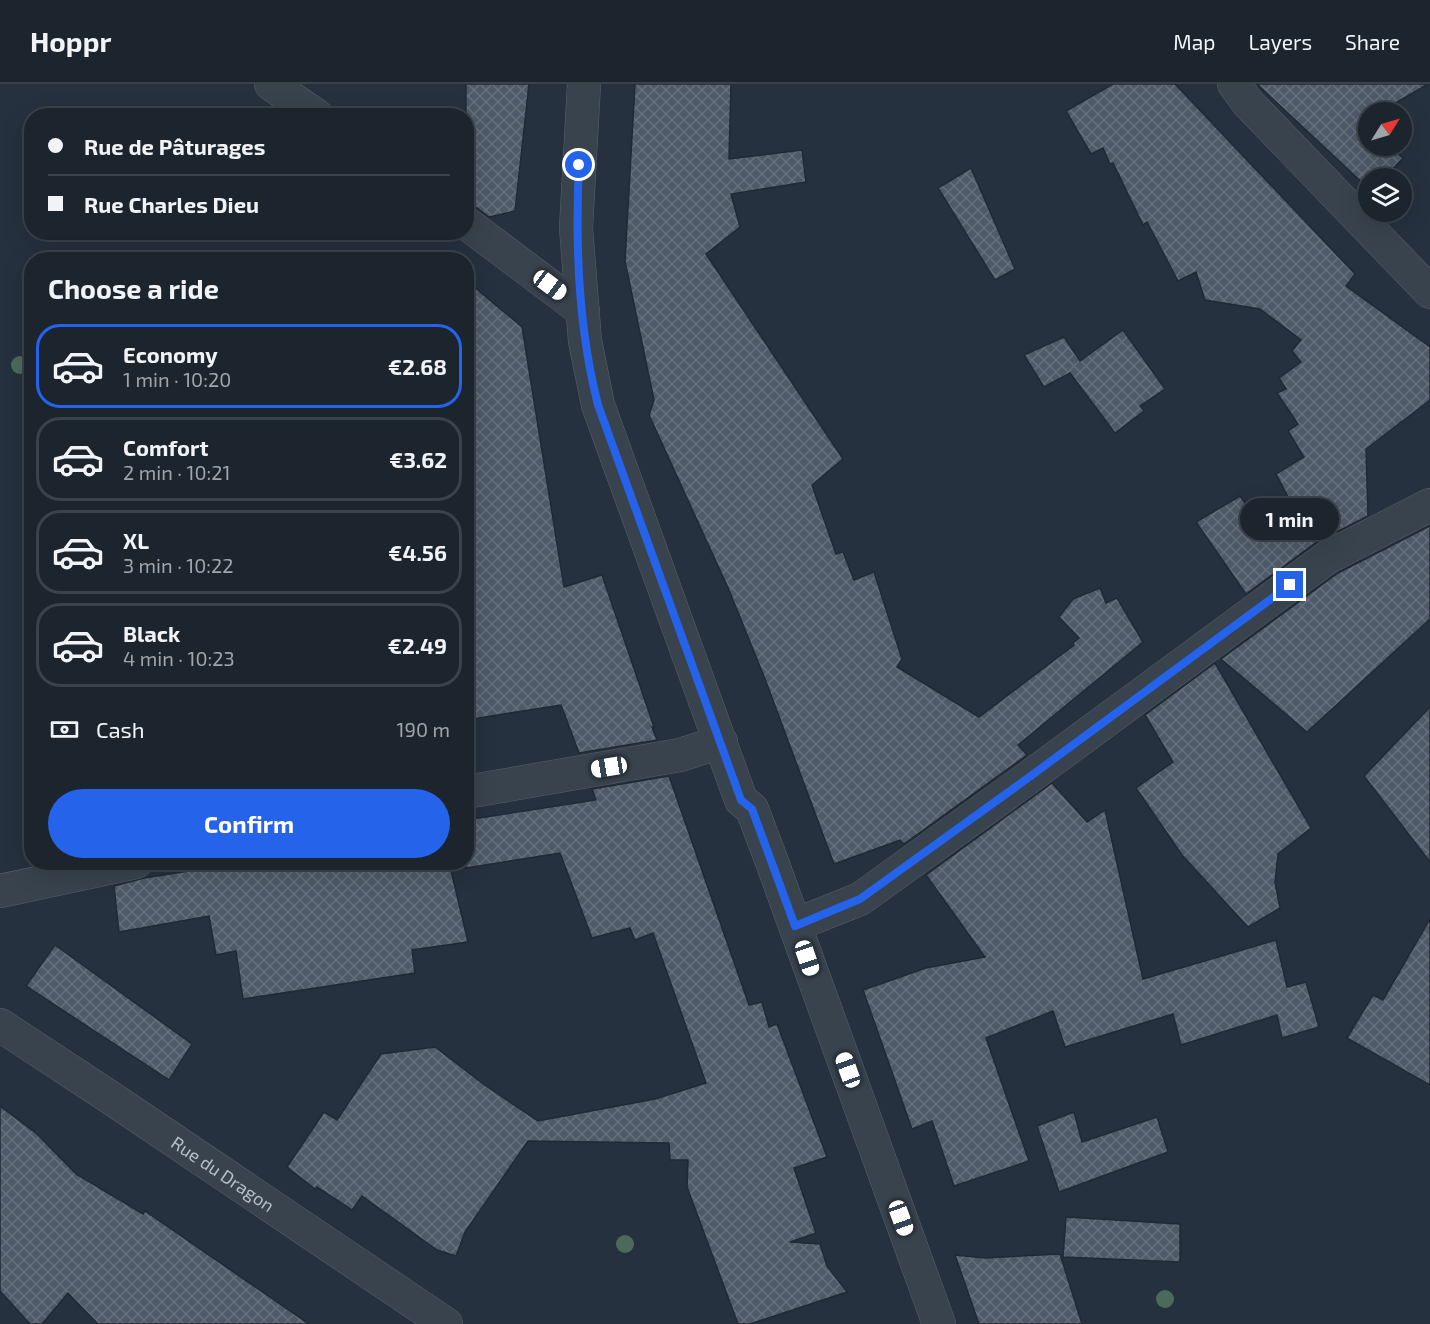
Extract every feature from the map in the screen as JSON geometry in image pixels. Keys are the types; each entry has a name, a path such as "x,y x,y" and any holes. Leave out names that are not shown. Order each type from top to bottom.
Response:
{"street":[{"path":"271,84 306,108"},
{"path":"584,84 576,228 588,359 602,418 741,800 752,809 939,1324"},
{"path":"1234,84 1248,103 1430,292"},
{"path":"474,229 583,311"},
{"path":"795,926 860,899 1328,557 1430,505"},
{"path":"474,791 680,755 721,742"},
{"path":"0,891 98,870"},
{"name":"Rue du Dragon","path":"0,1025 446,1324"}],"building":[{"path":"466,84 529,84 515,211 489,217 474,207 474,108 466,108"},
{"path":"635,84 731,84 729,159 802,150 806,182 731,194 740,227 706,254 843,459 812,485 836,554 843,552 854,580 874,572 902,659 897,667 979,717 1074,645 1073,643 1079,638 1059,617 1073,599 1100,588 1106,603 1117,598 1143,642 1018,745 1027,755 904,844 900,840 834,864 729,590 649,415 654,400 625,261"},
{"path":"1113,84 1175,84 1355,274 1346,286 1430,347 1430,400 1366,449 1368,516 1317,542 1246,594 1196,522 1240,496 1265,531 1296,512 1276,474 1304,457 1288,431 1298,424 1277,393 1286,389 1279,378 1301,362 1292,351 1301,340 1260,309 1205,300 1196,272 1178,281 1147,222 1143,225 1113,163 1110,164 1103,148 1091,154 1066,111"},
{"path":"1257,84 1428,84 1397,102 1358,102 1358,156 1401,156 1403,158 1394,168 1358,168 1358,179"},
{"path":"971,168 1015,269 995,280 938,188"},
{"path":"474,287 522,327 564,587 602,575 657,740 579,753 561,705 474,719"},
{"path":"1123,330 1165,389 1140,406 1144,411 1115,433 1070,373 1044,387 1024,355 1064,337 1080,361"},
{"path":"1430,526 1430,619 1307,732 1221,659 1338,573"},
{"path":"1215,663 1311,828 1278,854 1275,882 1280,908 1248,927 1182,855 1136,788 1173,762 1145,715"},
{"path":"1430,707 1430,862 1364,776"},
{"path":"669,776 749,1005 762,1002 769,1027 777,1024 827,1157 794,1168 816,1233 790,1242 820,1244 827,1266 847,1292 750,1324 738,1324 687,1187 688,1160 670,1160 669,1143 528,1141 465,1232 456,1256 437,1250 362,1196 352,1210 317,1187 315,1189 287,1167 324,1112 337,1120 381,1054 435,1047 486,1086 538,1121 655,1099 706,1083 653,933 635,940 630,928 592,938 560,853 474,867 474,819 596,800 592,789"},
{"path":"1052,783 1087,822 1105,810 1143,979 1276,940 1287,987 1306,982 1319,1027 1282,1038 1277,1015 1181,1045 1173,1014 1065,1047 1053,1011 986,1038 1029,1161 954,1186 932,1121 912,1129 863,990 926,968 985,957 926,875"},
{"path":"196,870 451,870 468,942 412,950 415,973 243,999 236,951 216,955 209,916 119,932 114,886 144,878"},
{"path":"1430,919 1430,1085 1347,1038 1373,995 1383,1000"},
{"path":"55,945 192,1044 169,1080 26,986"},
{"path":"0,1106 37,1134 76,1174 143,1214 145,1211 309,1324 98,1324 68,1293 42,1324 30,1324 0,1291"},
{"path":"1074,1112 1082,1142 1157,1117 1168,1152 1059,1192 1037,1126"},
{"path":"1066,1217 1180,1224 1180,1262 1063,1257"},
{"path":"1060,1254 1082,1324 979,1324 955,1255 985,1258"}],"route":[{"path":"579,165 576,228 585,341 598,405 741,800 752,809 795,926 860,899 1290,585"}]}
